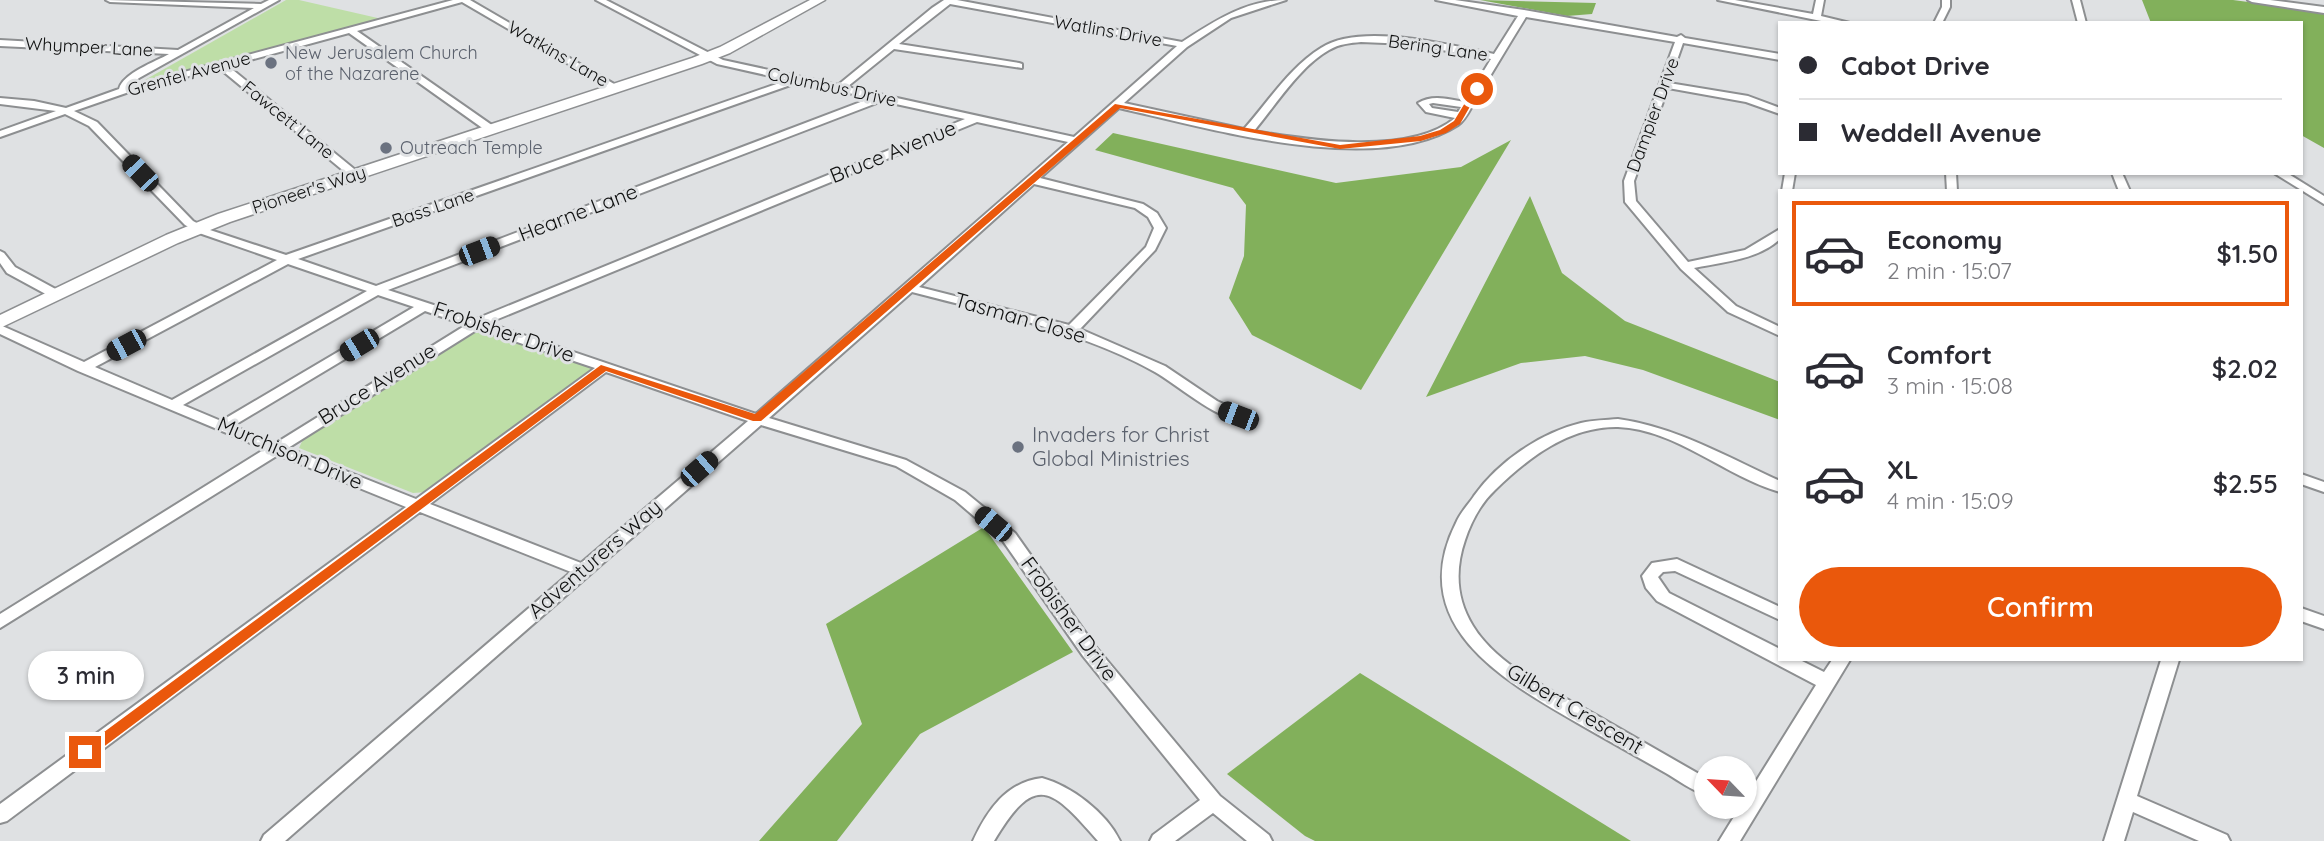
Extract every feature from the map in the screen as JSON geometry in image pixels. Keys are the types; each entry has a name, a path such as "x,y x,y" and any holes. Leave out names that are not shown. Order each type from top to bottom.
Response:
{"main road":[{"name":"Pioneer's Way","path":"0,321 199,228 709,57 819,0"}],"street":[{"path":"110,0 264,6"},
{"path":"123,91 124,85 136,76 275,0"},
{"name":"Grenfel Avenue","path":"0,134 123,91 463,0"},
{"name":"Watkins Lane","path":"463,0 616,88"},
{"name":"Columbus Drive","path":"600,0 720,62 1076,141"},
{"name":"Adventurers Way","path":"271,841 910,288 1184,45 1228,16 1282,0"},
{"path":"1440,0 1681,38 1778,57"},
{"path":"1722,0 1838,21"},
{"path":"1817,16 1820,0"},
{"path":"1939,21 1946,0"},
{"path":"2076,0 2081,21"},
{"path":"2252,0 2324,10"},
{"path":"839,89 894,46 920,18 949,1"},
{"name":"Watlins Drive","path":"949,1 1184,45"},
{"path":"1118,105 1340,147 1421,139 1443,132 1461,116 1524,13"},
{"path":"350,30 492,130"},
{"name":"Dampier Drive","path":"1681,38 1629,181 1631,202 1685,266 1732,309 1778,331"},
{"name":"Bering Lane","path":"1248,131 1326,48 1346,42 1389,40 1496,57"},
{"name":"Whymper Lane","path":"0,43 178,52"},
{"path":"894,46 1019,66"},
{"name":"Fawcett Lane","path":"221,65 355,175"},
{"name":"Bass Lane","path":"83,368 290,258 797,79"},
{"path":"1666,85 1748,99 1778,110"},
{"name":"Hearne Lane","path":"173,405 379,289 880,97"},
{"path":"1461,116 1429,110 1422,104 1433,100 1467,105"},
{"name":"Frobisher Drive","path":"0,101 64,110 93,124 189,223 199,228 757,418 901,463 960,496 1009,537 1089,651 1213,802 1262,841"},
{"name":"Bruce Avenue","path":"0,622 478,323 975,119"},
{"path":"2282,175 2324,201"},
{"path":"1033,180 1139,206 1153,215 1160,228 1151,248 1072,330"},
{"path":"1685,266 1758,249 1769,245 1778,234"},
{"path":"0,255 11,270 57,295"},
{"name":"Tasman Close","path":"910,288 1072,330 1160,369 1206,401 1238,416"},
{"path":"224,425 426,305"},
{"name":"Murchison Drive","path":"0,329 83,368 417,506 583,570"},
{"path":"0,815 605,367"},
{"name":"Gilbert Crescent","path":"1694,780 1532,687 1478,644 1456,612 1450,593 1452,559 1472,507 1502,472 1547,442 1601,424 1637,426 1661,433 1778,486"},
{"path":"2303,480 2324,487"},
{"path":"1778,613 1677,565 1658,567 1650,576 1651,584 1663,597 1778,656"},
{"path":"2303,615 2324,623"},
{"path":"1787,661 1827,682"},
{"path":"1757,789 1839,661"},
{"path":"2114,841 2170,661"},
{"path":"983,841 1012,798 1035,786 1063,792 1110,841"},
{"path":"2126,800 2220,841"},
{"path":"1160,841 1213,802"},
{"path":"1729,841 1739,819"}],"green space":[{"path":"286,0 299,0 382,19 148,82 143,81"},
{"path":"1480,0 1596,3 1592,14 1567,16"},
{"path":"2142,0 2233,0 2324,12 2324,148 2303,136 2303,21 2150,21"},
{"path":"1113,133 1336,183 1461,167 1511,140 1361,390 1252,335 1229,298 1244,256 1246,205 1233,188 1095,150"},
{"path":"1530,196 1562,273 1625,321 1778,381 1778,419 1643,370 1585,356 1521,363 1426,397"},
{"path":"483,330 592,367 590,374 426,492 413,493 299,448 304,437 473,331"},
{"path":"984,527 1073,652 920,734 837,841 759,841 862,724 826,624"},
{"path":"1360,673 1631,841 1315,841 1305,836 1227,774"}],"place":[{"name":"New Jerusalem Church of the Nazarene","path":"271,63"},
{"name":"Outreach Temple","path":"386,148"},
{"name":"Invaders for Christ Global Ministries","path":"1018,447"}],"route":[{"path":"85,752 605,367 757,418 1118,105 1340,147 1421,139 1443,132 1457,122 1477,89"}]}
